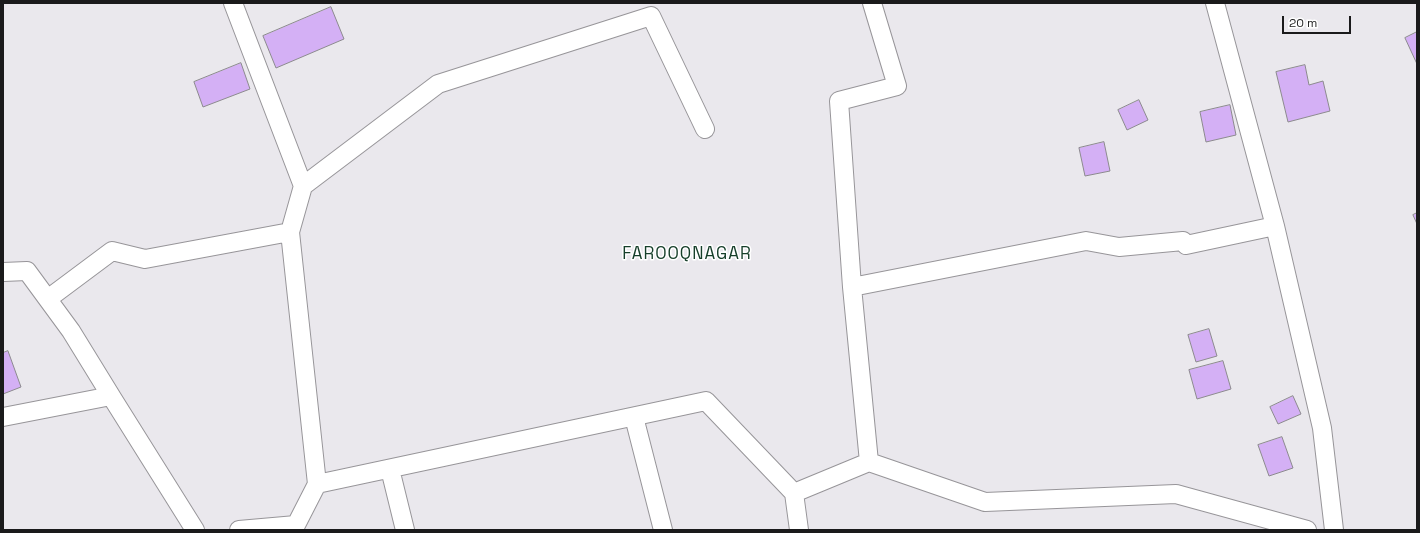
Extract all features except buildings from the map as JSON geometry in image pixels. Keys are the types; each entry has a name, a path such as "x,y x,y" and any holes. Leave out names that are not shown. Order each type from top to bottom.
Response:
{"street":[{"path":"233,3 303,186 290,232 317,484 296,527 239,530"},
{"path":"869,462 852,287 839,100 897,86 872,3"},
{"path":"1215,3 1275,226 1322,428 1334,530"},
{"path":"303,186 438,84 650,10 705,129"},
{"path":"852,287 1086,241 1119,247 1183,240 1186,246 1275,226"},
{"path":"48,298 112,251 145,259 290,232"},
{"path":"3,272 27,271 48,298 195,530"},
{"path":"3,417 111,396"},
{"path":"317,484 706,401 794,494 799,530"},
{"path":"634,416 663,530"},
{"path":"794,494 869,462 986,502 1176,494 1307,530"},
{"path":"390,469 405,530"}],"district":[{"name":"FAROOQNAGAR","path":"687,254"}]}
